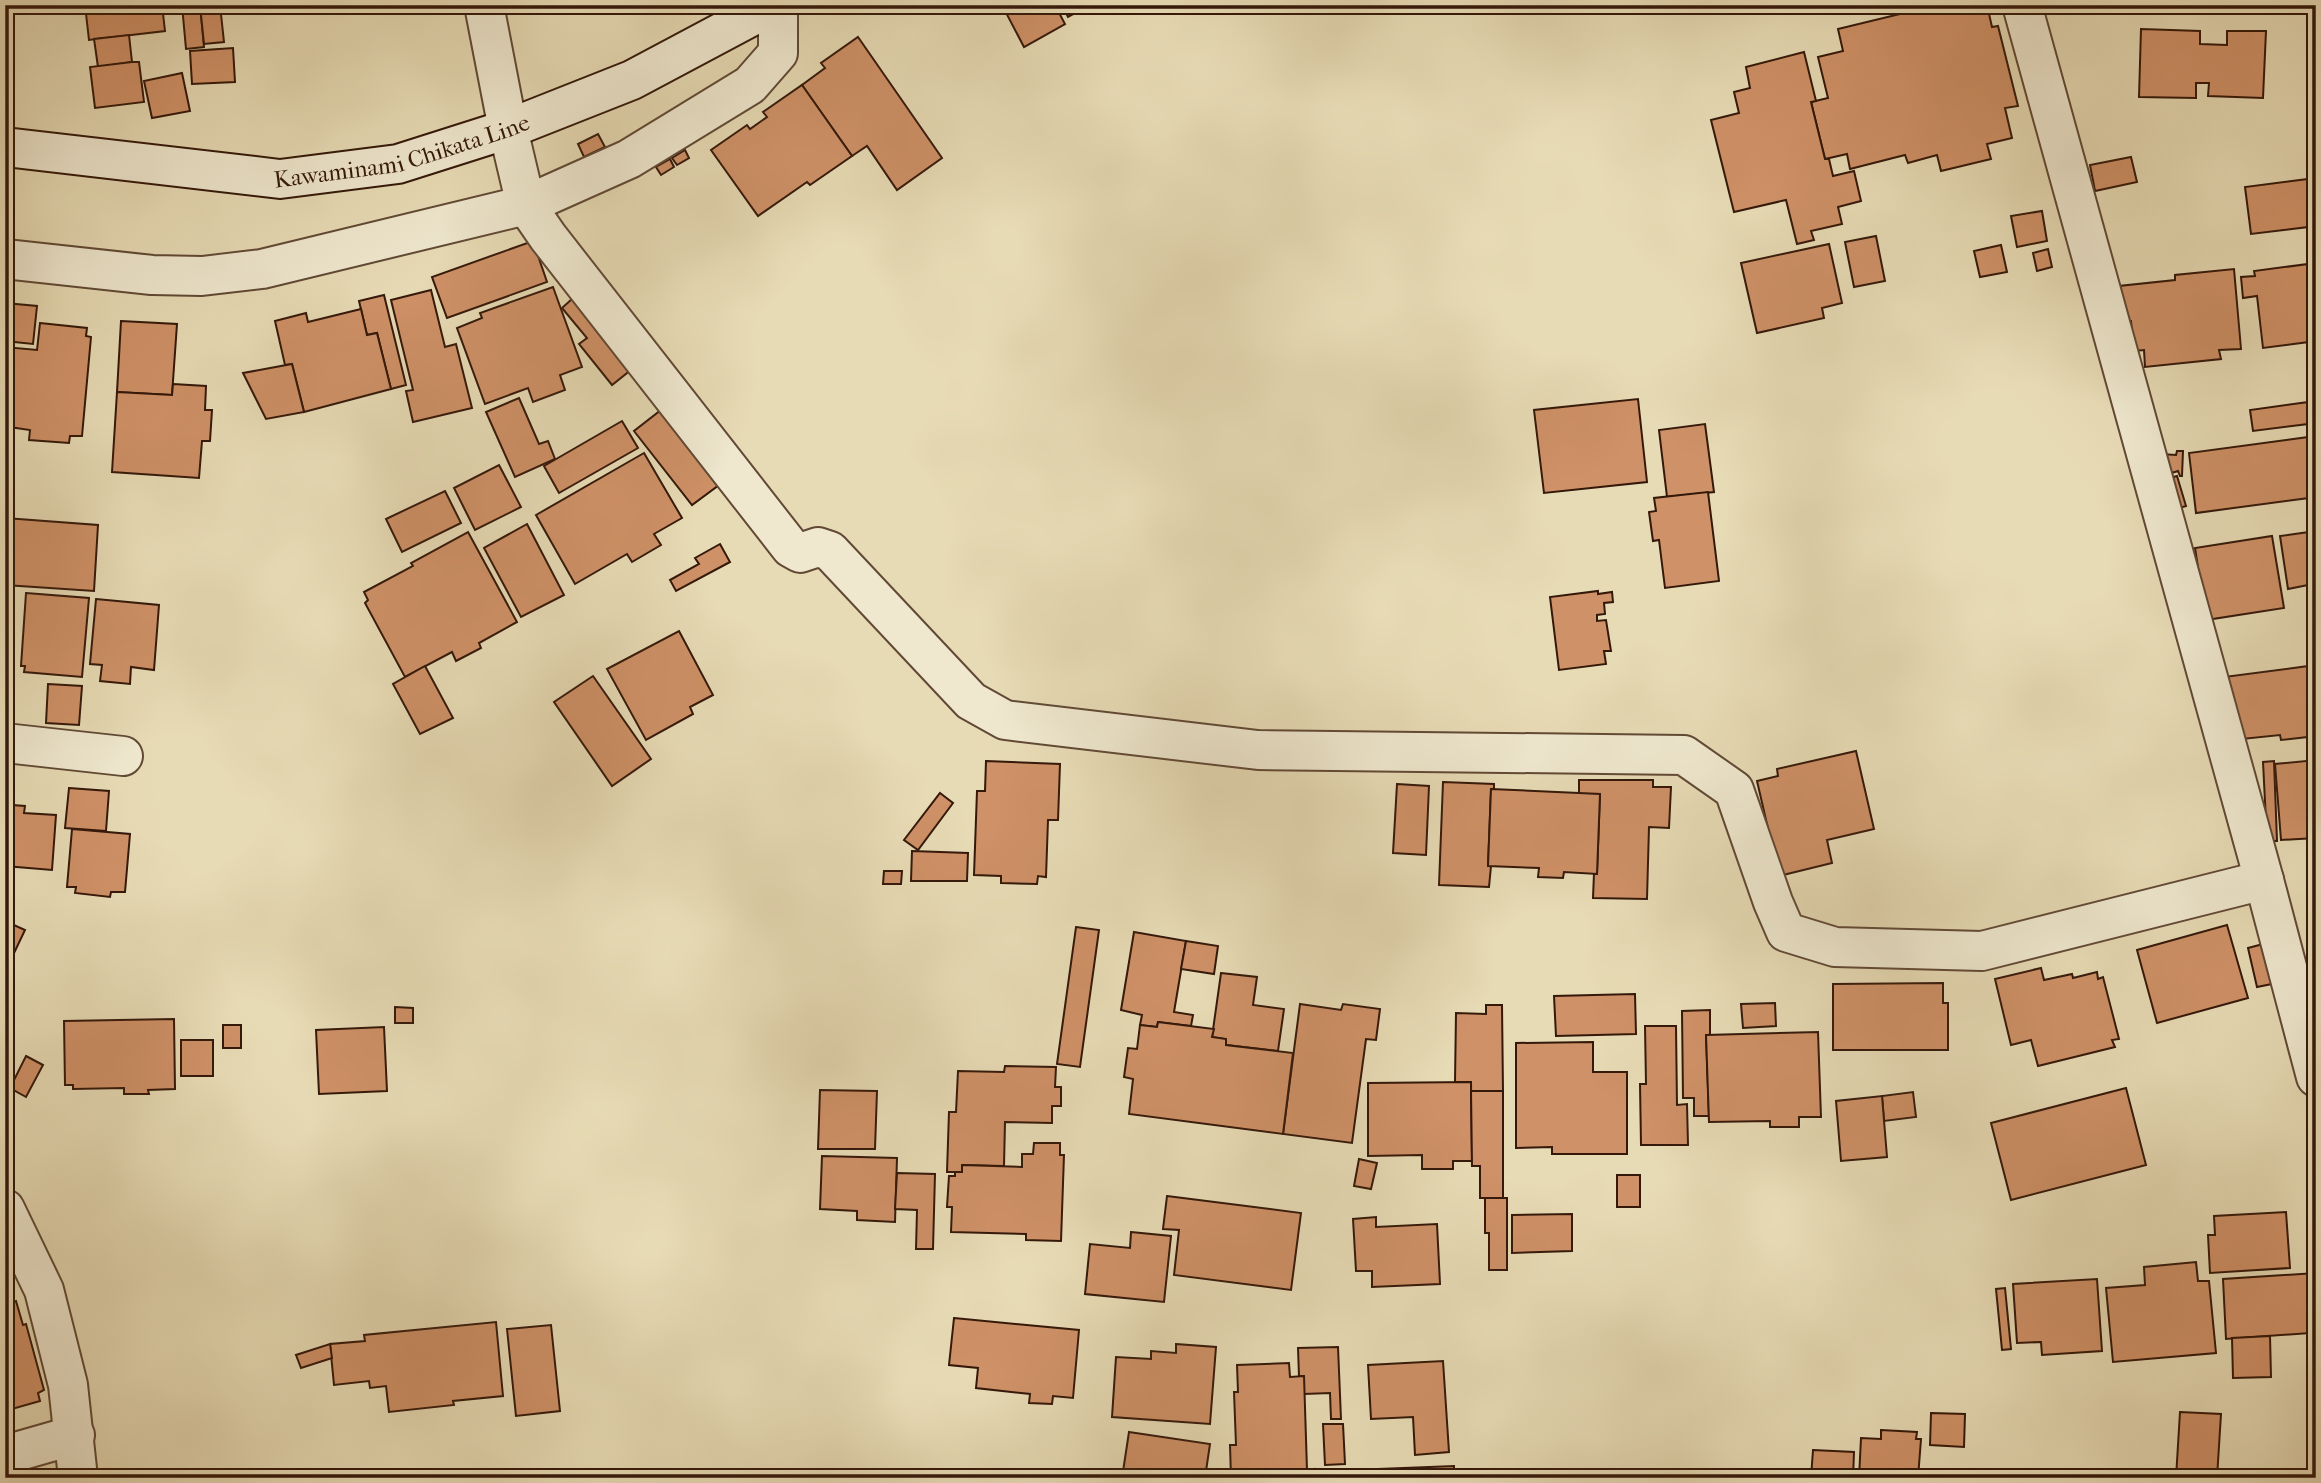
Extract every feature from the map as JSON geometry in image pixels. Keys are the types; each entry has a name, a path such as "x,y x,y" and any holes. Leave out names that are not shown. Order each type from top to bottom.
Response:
{"street":[{"path":"484,5 526,205 548,237 791,548 800,553 818,547 830,551 971,701 1005,720 1258,750 1684,755 1734,790 1786,932 1835,947 1982,951 2264,880"},
{"path":"5,259 152,275 202,276 262,269 526,205 629,159 750,85 778,53 776,5"},
{"name":"Kawaminami Chikata Line","path":"5,146 280,179 398,164 508,128 632,80 776,5"},
{"path":"2022,5 2316,1077"},
{"path":"5,743 123,756"},
{"path":"5,1209 44,1290 68,1385 78,1478"},
{"path":"5,1455 75,1434"}],"building":[{"path":"85,5 162,5 165,31 89,40"},
{"path":"182,5 200,5 204,47 186,49"},
{"path":"200,5 220,5 224,42 204,44"},
{"path":"1002,5 1055,5 1065,24 1024,47"},
{"path":"1062,5 1090,5 1068,17"},
{"path":"1937,5 1987,5 1992,27 1998,26 2018,106 2005,108 2012,138 1987,144 1991,159 1941,171 1937,155 1908,163 1905,155 1850,169 1847,154 1825,159 1811,102 1828,98 1818,57 1843,51 1838,29"},
{"path":"2141,29 2200,31 2200,44 2227,45 2227,31 2266,31 2263,98 2208,96 2209,83 2196,83 2196,98 2139,97"},
{"path":"129,35 132,62 98,67 94,39"},
{"path":"858,37 942,158 897,190 867,146 852,156 802,85 825,68 821,63"},
{"path":"233,48 235,82 192,84 190,51"},
{"path":"1804,52 1816,101 1811,102 1825,159 1829,159 1833,176 1854,171 1861,201 1838,207 1842,224 1811,231 1814,240 1797,244 1786,200 1734,212 1711,120 1739,113 1734,92 1750,88 1746,67"},
{"path":"139,62 144,102 95,108 90,67"},
{"path":"182,73 190,111 152,118 144,81"},
{"path":"802,85 852,156 810,185 807,182 758,216 711,150 747,125 750,129 767,117 763,112"},
{"path":"598,134 605,147 584,157 578,144"},
{"path":"685,150 689,158 677,165 672,158"},
{"path":"2131,157 2137,182 2095,191 2090,165"},
{"path":"670,159 674,167 661,175 656,167"},
{"path":"2316,178 2316,226 2251,234 2245,187"},
{"path":"2042,211 2047,241 2017,247 2011,216"},
{"path":"1876,236 1885,281 1854,287 1845,242"},
{"path":"533,241 547,282 447,318 432,277"},
{"path":"1829,244 1842,303 1822,308 1824,318 1757,333 1741,263"},
{"path":"2001,245 2007,272 1980,277 1974,251"},
{"path":"2048,249 2052,267 2037,271 2033,253"},
{"path":"2316,263 2316,341 2263,348 2257,296 2243,298 2241,277 2255,276 2254,271"},
{"path":"2234,269 2241,349 2219,350 2221,359 2145,367 2144,350 2134,351 2131,321 2123,322 2119,286 2175,280 2175,275"},
{"path":"553,287 582,367 560,375 565,390 533,402 528,388 485,404 457,328 482,318 480,313"},
{"path":"431,290 445,347 456,344 472,408 413,422 406,391 413,390 391,300"},
{"path":"384,295 406,385 391,389 377,333 367,335 359,301"},
{"path":"573,298 632,369 612,385 579,344 587,338 562,308"},
{"path":"5,303 37,306 33,344 5,341"},
{"path":"361,309 367,335 377,333 391,389 304,412 292,364 285,365 275,321 306,313 308,322"},
{"path":"121,321 177,324 172,395 117,392"},
{"path":"40,323 87,328 86,336 91,337 82,436 70,436 69,443 29,440 30,430 9,427 5,457 5,347 37,350"},
{"path":"292,364 304,412 266,419 243,373"},
{"path":"173,384 206,386 205,410 212,410 210,441 202,441 199,478 112,472 117,392 172,395"},
{"path":"519,398 539,444 548,441 555,459 515,477 486,412"},
{"path":"1638,399 1647,482 1544,493 1534,410"},
{"path":"2316,401 2316,423 2253,431 2250,410"},
{"path":"661,410 719,485 692,505 634,431"},
{"path":"622,421 638,448 559,493 544,466"},
{"path":"1705,424 1714,492 1667,497 1659,430"},
{"path":"2316,436 2316,497 2196,513 2189,453"},
{"path":"2177,451 2183,451 2182,476 2178,471 2165,475 2161,454 2176,455"},
{"path":"644,453 682,518 654,534 661,545 632,562 627,554 575,584 536,515"},
{"path":"499,465 521,507 475,530 454,488"},
{"path":"2177,476 2186,506 2172,510 2163,480"},
{"path":"445,491 461,523 402,552 386,519"},
{"path":"1708,492 1719,581 1665,588 1659,540 1653,541 1649,512 1656,511 1654,498"},
{"path":"5,518 98,525 94,591 5,585"},
{"path":"527,524 564,595 521,617 484,548"},
{"path":"2316,531 2316,588 2313,589 2313,584 2288,589 2280,536"},
{"path":"468,532 517,622 479,643 481,648 456,661 452,652 405,677 365,603 368,600 364,592"},
{"path":"2272,536 2284,608 2206,620 2195,548"},
{"path":"720,544 730,562 676,591 670,580 699,564 695,558"},
{"path":"1598,591 1598,594 1612,592 1613,602 1604,603 1605,614 1597,615 1597,621 1606,620 1611,651 1604,651 1606,664 1559,670 1550,597"},
{"path":"5,592 13,593 7,666 5,665"},
{"path":"26,593 89,598 82,677 24,672 25,666 21,666"},
{"path":"96,599 159,605 154,670 131,667 130,684 100,681 102,665 90,664"},
{"path":"679,631 713,695 690,707 693,714 646,740 607,669"},
{"path":"2316,665 2316,736 2281,740 2280,735 2242,739 2224,677"},
{"path":"425,666 453,718 420,734 393,684"},
{"path":"593,676 651,759 612,786 554,702"},
{"path":"48,684 82,686 79,725 46,723"},
{"path":"1856,751 1874,829 1827,840 1832,863 1779,876 1757,781 1778,776 1777,769"},
{"path":"2316,760 2316,838 2281,840 2275,764"},
{"path":"986,761 1060,764 1058,820 1048,820 1046,877 1038,876 1037,884 1001,883 1001,876 974,875 977,791 985,791"},
{"path":"2274,761 2277,841 2267,841 2263,762"},
{"path":"1579,780 1653,780 1653,787 1671,787 1669,828 1649,827 1647,899 1593,898 1594,873 1597,874 1600,794 1579,794"},
{"path":"1443,782 1494,784 1494,789 1491,789 1489,887 1439,885"},
{"path":"1397,784 1429,786 1426,855 1393,853"},
{"path":"69,788 109,791 106,831 65,828"},
{"path":"1491,789 1600,794 1597,874 1564,872 1563,878 1538,877 1539,868 1488,866"},
{"path":"940,793 953,803 918,850 904,840"},
{"path":"12,805 25,806 24,813 56,815 52,870 5,866 5,811 11,812"},
{"path":"72,829 130,834 125,892 111,892 110,897 75,893 76,887 67,887"},
{"path":"912,851 968,853 967,881 911,881"},
{"path":"884,871 902,871 901,884 883,884"},
{"path":"5,921 25,930 5,972"},
{"path":"2227,925 2248,998 2157,1023 2137,950"},
{"path":"1076,927 1099,930 1080,1067 1057,1064"},
{"path":"1134,932 1186,941 1174,1012 1193,1015 1191,1026 1158,1022 1157,1027 1140,1025 1142,1015 1121,1010"},
{"path":"1186,941 1218,946 1214,974 1181,969"},
{"path":"2263,944 2272,984 2257,987 2248,948"},
{"path":"2041,968 2044,980 2072,974 2073,978 2097,972 2098,979 2103,977 2119,1039 2112,1040 2115,1047 2038,1066 2031,1040 2011,1045 1995,979"},
{"path":"1221,973 1257,977 1253,1005 1284,1009 1278,1051 1226,1045 1226,1039 1212,1037"},
{"path":"1943,983 1943,1003 1948,1003 1948,1050 1833,1050 1833,984"},
{"path":"1635,994 1636,1034 1556,1036 1554,996"},
{"path":"1775,1003 1776,1026 1743,1028 1741,1004"},
{"path":"1300,1004 1341,1010 1343,1004 1380,1009 1376,1040 1366,1039 1352,1143 1283,1134"},
{"path":"1486,1005 1502,1005 1503,1091 1471,1091 1471,1082 1455,1082 1456,1013 1486,1014"},
{"path":"395,1007 413,1008 413,1023 395,1023"},
{"path":"1710,1010 1710,1035 1706,1035 1709,1116 1694,1116 1694,1098 1683,1098 1682,1011"},
{"path":"174,1019 175,1089 148,1090 149,1094 124,1094 124,1088 73,1089 73,1085 65,1085 64,1021"},
{"path":"1158,1022 1214,1029 1212,1037 1226,1039 1226,1045 1293,1053 1283,1134 1129,1114 1133,1079 1124,1077 1128,1048 1137,1049 1140,1025 1157,1027"},
{"path":"223,1025 241,1025 241,1048 223,1048"},
{"path":"1645,1026 1676,1026 1677,1105 1687,1104 1688,1145 1641,1145 1640,1084 1646,1084"},
{"path":"384,1027 387,1091 319,1094 316,1030"},
{"path":"1818,1032 1821,1117 1799,1117 1799,1127 1770,1127 1770,1121 1709,1122 1706,1035"},
{"path":"181,1040 213,1040 213,1076 181,1076"},
{"path":"1593,1042 1593,1072 1627,1072 1627,1154 1552,1154 1552,1147 1516,1148 1516,1043"},
{"path":"26,1056 43,1065 26,1097 10,1088"},
{"path":"1005,1066 1056,1067 1055,1087 1061,1087 1061,1106 1052,1106 1052,1123 1005,1122 1004,1166 962,1165 962,1172 947,1172 949,1112 956,1112 958,1071 1004,1072"},
{"path":"1471,1082 1472,1161 1453,1161 1453,1169 1422,1169 1422,1155 1368,1156 1368,1083"},
{"path":"2126,1088 2146,1165 2011,1200 1991,1123"},
{"path":"820,1090 877,1091 875,1149 818,1149"},
{"path":"1471,1091 1503,1091 1503,1198 1480,1198 1480,1166 1472,1166"},
{"path":"1913,1092 1916,1117 1884,1121 1882,1096"},
{"path":"1882,1096 1887,1157 1841,1161 1836,1101"},
{"path":"1034,1143 1060,1143 1060,1155 1064,1155 1061,1241 1026,1240 1026,1234 951,1232 952,1207 947,1207 949,1176 962,1172 962,1165 1022,1167 1022,1154 1033,1154"},
{"path":"822,1156 897,1158 895,1222 857,1220 857,1211 820,1209"},
{"path":"1359,1159 1377,1163 1371,1189 1354,1186"},
{"path":"897,1173 935,1174 933,1249 916,1249 917,1210 895,1209"},
{"path":"1617,1175 1640,1175 1640,1207 1617,1207"},
{"path":"1167,1196 1301,1213 1291,1290 1174,1275 1179,1230 1163,1229"},
{"path":"1485,1198 1507,1198 1507,1270 1489,1270"},
{"path":"2286,1212 2290,1268 2210,1273 2208,1235 2215,1235 2214,1216"},
{"path":"1572,1214 1572,1251 1512,1253 1512,1215"},
{"path":"1376,1217 1376,1227 1437,1224 1440,1284 1372,1287 1372,1271 1356,1271 1353,1219"},
{"path":"1131,1232 1171,1236 1164,1302 1085,1294 1090,1244 1130,1248"},
{"path":"2196,1262 2198,1281 2209,1281 2216,1353 2113,1362 2106,1288 2145,1285 2144,1267"},
{"path":"2316,1273 2316,1343 2311,1343 2310,1333 2226,1339 2223,1279"},
{"path":"2097,1279 2102,1351 2042,1355 2041,1342 2017,1343 2013,1284"},
{"path":"2005,1288 2011,1349 2002,1350 1996,1289"},
{"path":"16,1301 23,1325 26,1324 44,1390 38,1393 40,1401 5,1411 5,1305"},
{"path":"954,1318 1079,1330 1073,1398 1053,1396 1052,1404 1029,1403 1030,1394 976,1388 978,1368 949,1365"},
{"path":"496,1322 503,1396 453,1401 454,1405 389,1412 386,1386 370,1388 369,1381 334,1385 330,1344 365,1341 364,1335"},
{"path":"551,1325 560,1411 516,1416 507,1329"},
{"path":"2270,1336 2271,1377 2233,1378 2232,1338"},
{"path":"330,1344 332,1358 301,1368 296,1355"},
{"path":"1176,1344 1216,1347 1210,1424 1112,1417 1116,1357 1151,1359 1151,1351 1176,1353"},
{"path":"1338,1347 1341,1419 1331,1419 1330,1393 1304,1394 1304,1376 1299,1376 1298,1348"},
{"path":"1443,1361 1449,1452 1415,1455 1413,1417 1371,1419 1368,1365"},
{"path":"1289,1363 1290,1377 1304,1376 1307,1470 1315,1469 1315,1478 1231,1478 1230,1445 1236,1445 1234,1392 1238,1392 1237,1365"},
{"path":"2180,1412 2221,1414 2217,1478 2176,1478"},
{"path":"1931,1413 1965,1414 1964,1447 1930,1445"},
{"path":"1323,1424 1343,1424 1345,1464 1325,1465"},
{"path":"1881,1430 1917,1432 1916,1439 1921,1439 1918,1478 1859,1478 1861,1438 1881,1439"},
{"path":"1129,1432 1210,1444 1205,1478 1122,1478"},
{"path":"1813,1450 1854,1452 1853,1478 1811,1478"},
{"path":"1454,1466 1454,1478 1353,1478 1353,1470"},
{"path":"1750,1470 1751,1478 1709,1478 1709,1471"},
{"path":"1658,1471 1659,1478 1621,1478 1620,1474"}]}
